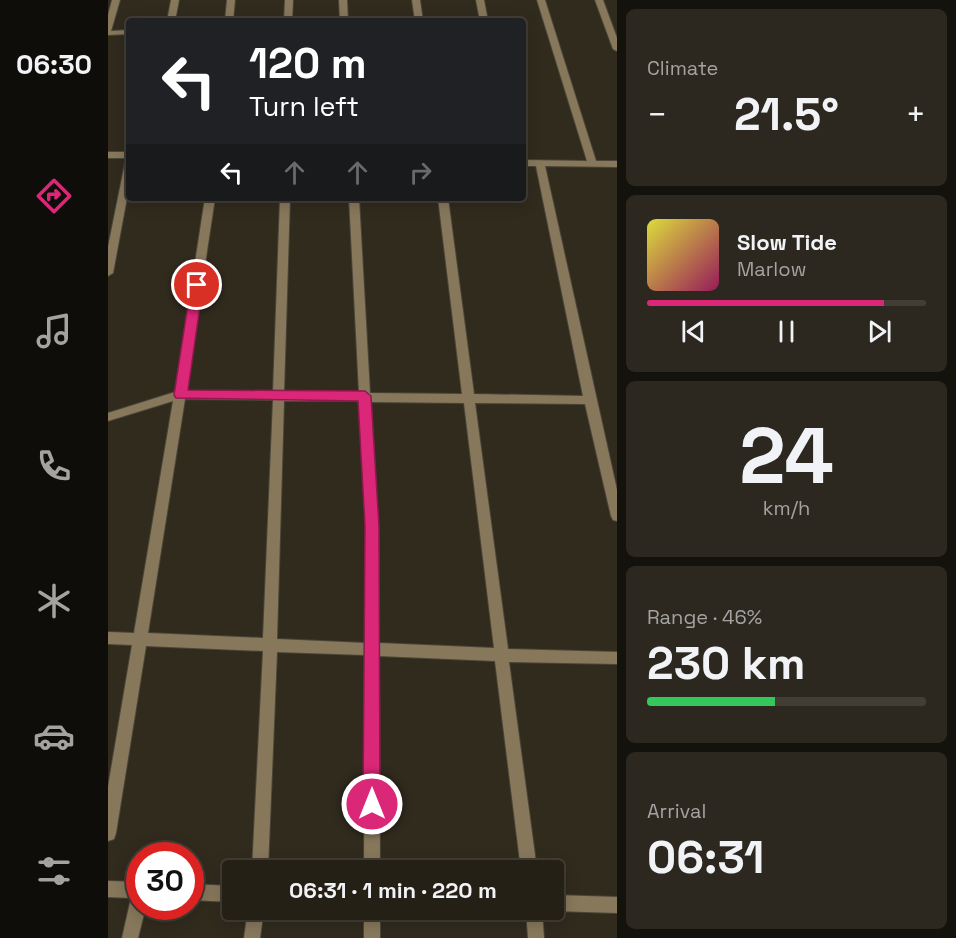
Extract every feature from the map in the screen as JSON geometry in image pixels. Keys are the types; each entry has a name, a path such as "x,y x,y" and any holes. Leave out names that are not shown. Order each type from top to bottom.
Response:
{"street":[{"path":"116,0 108,31 126,32"},
{"path":"172,18 175,0"},
{"path":"229,18 231,0"},
{"path":"288,18 289,0"},
{"path":"343,0 344,18"},
{"path":"416,0 419,18"},
{"path":"480,0 483,18"},
{"path":"541,0 592,164"},
{"path":"599,0 617,49"},
{"path":"108,155 126,156"},
{"path":"526,163 617,164"},
{"path":"540,163 617,516"},
{"path":"108,273 126,179"},
{"path":"108,833 210,201"},
{"path":"260,860 285,201"},
{"path":"354,201 372,526 372,860"},
{"path":"443,201 529,860"},
{"path":"108,417 180,395 590,400"},
{"path":"108,638 617,658"},
{"path":"108,890 126,890"},
{"path":"204,893 222,894"},
{"path":"564,903 617,905"},
{"path":"130,938 134,920"},
{"path":"252,938 254,920"},
{"path":"372,920 372,938"},
{"path":"535,920 536,938"}],"route":[{"path":"197,285 180,395 365,396 372,526 372,804"}]}
